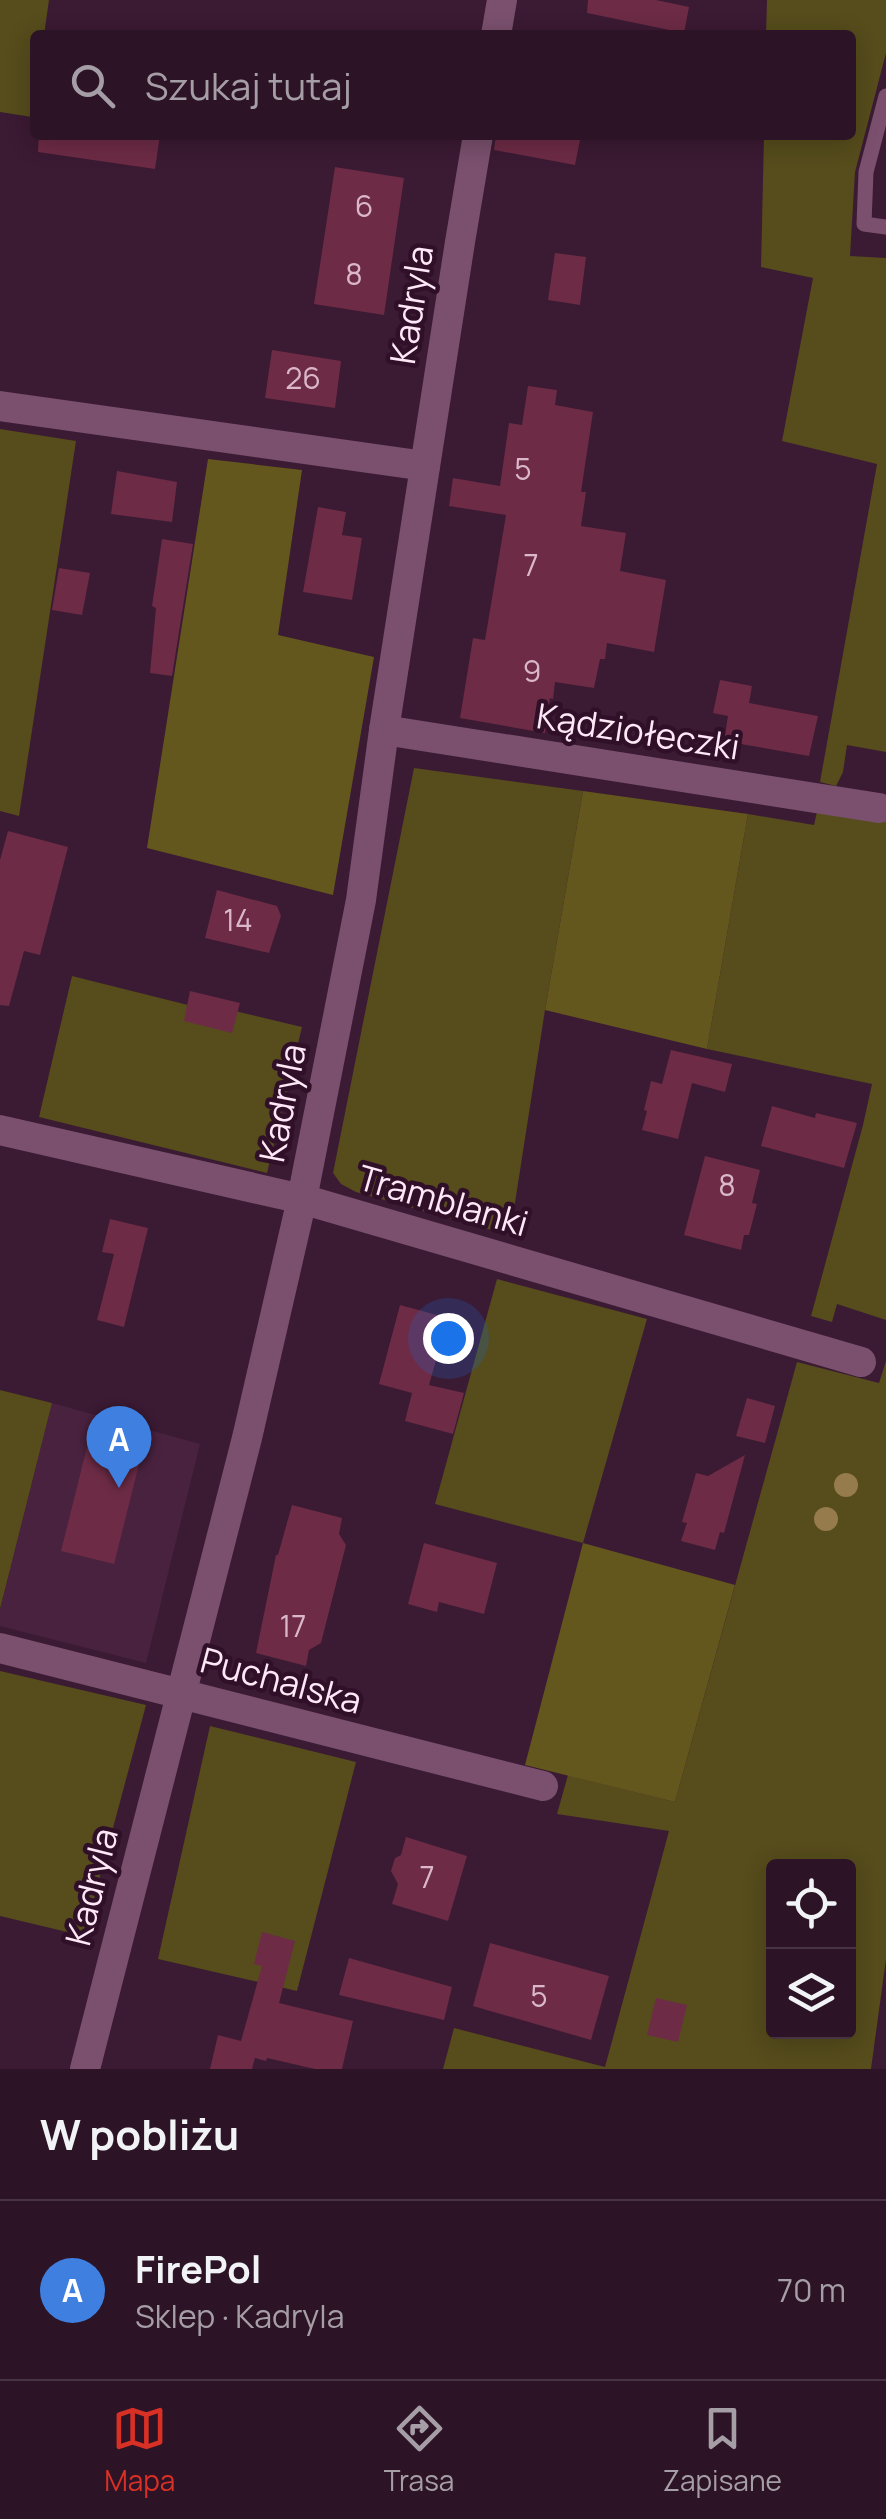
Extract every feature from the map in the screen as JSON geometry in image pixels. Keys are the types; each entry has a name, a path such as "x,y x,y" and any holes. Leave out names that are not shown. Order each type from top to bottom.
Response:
{"street":[{"path":"497,30 502,0"},
{"name":"Kadryla","path":"85,2069 246,1438 302,1199 360,900 477,140"},
{"path":"0,406 425,466"},
{"name":"Kądziołeczki","path":"384,730 879,808"},
{"name":"Tramblanki","path":"0,1130 302,1199 861,1362"},
{"name":"Puchalska","path":"0,1648 543,1786"}],"lane":[{"path":"886,96 866,172 864,224 886,227"}],"shaded area":[{"path":"0,0 49,0 45,30 30,30 30,117 0,112"},
{"path":"767,0 886,0 886,53 855,172 850,256 886,258 886,752 847,745 843,772 836,786 820,782 877,464 782,441 813,278 761,267 764,140 856,140 856,30 766,30"},
{"path":"0,429 76,441 19,816 0,811"},
{"path":"208,459 302,470 278,635 374,657 333,895 147,848"},
{"path":"414,768 583,791 510,1235 356,1192 341,1184 333,1173"},
{"path":"583,791 748,814 707,1049 545,1010"},
{"path":"818,807 886,820 886,1320 837,1304 832,1322 811,1316 872,1084 707,1049 748,814 814,825"},
{"path":"72,976 212,1011 214,1006 302,1027 267,1173 39,1117"},
{"path":"497,1279 647,1319 583,1543 435,1504"},
{"path":"886,1361 886,1959 871,2069 443,2069 454,2028 605,2067 669,1831 557,1814 568,1775 675,1802 797,1362 879,1383"},
{"path":"0,1390 52,1403 0,1609"},
{"path":"52,1403 200,1444 146,1663 0,1626 0,1609"},
{"path":"583,1543 735,1585 675,1802 525,1765"},
{"path":"0,1671 146,1705 84,1936 0,1916"},
{"path":"210,1726 356,1762 297,1991 158,1959"}],"building":[{"path":"588,0 656,0 689,7 685,30 587,13"},
{"path":"39,140 159,140 155,169 38,152"},
{"path":"495,140 580,140 575,165 494,150"},
{"path":"335,167 404,178 384,315 314,304"},
{"path":"555,253 586,257 580,305 548,300"},
{"path":"272,350 341,361 335,408 265,398"},
{"path":"528,386 557,390 555,405 593,412 581,492 586,492 581,526 626,533 620,571 666,580 654,652 607,643 594,688 555,682 545,733 460,718 473,638 485,640 506,515 449,506 453,478 500,486 509,423 522,425"},
{"path":"117,471 177,482 172,522 111,514"},
{"path":"318,507 346,512 342,535 362,538 352,600 303,592"},
{"path":"162,539 193,544 172,676 150,673 156,608 152,606"},
{"path":"59,568 90,573 82,615 52,610"},
{"path":"720,680 752,686 749,703 818,716 809,756 724,741 728,716 713,713"},
{"path":"8,831 68,847 40,955 24,951 9,1006 0,1005 0,860"},
{"path":"217,890 277,906 281,916 269,953 205,938"},
{"path":"190,991 240,1003 232,1033 184,1021"},
{"path":"671,1050 732,1064 725,1092 692,1083 678,1139 642,1130 651,1081 662,1084"},
{"path":"772,1106 815,1118 816,1113 857,1123 844,1168 761,1146"},
{"path":"705,1156 760,1170 752,1203 757,1204 741,1250 684,1235"},
{"path":"110,1219 148,1228 124,1327 97,1320 114,1254 102,1252"},
{"path":"400,1305 448,1318 429,1385 464,1393 453,1434 405,1421 412,1393 379,1384"},
{"path":"747,1398 775,1406 765,1443 736,1436"},
{"path":"90,1435 143,1448 114,1564 61,1551"},
{"path":"745,1455 724,1533 720,1532 715,1550 681,1541 687,1523 682,1522 696,1473 708,1476"},
{"path":"292,1505 342,1518 339,1534 346,1545 321,1643 309,1650 306,1666 256,1653 276,1555"},
{"path":"424,1543 497,1563 484,1614 439,1602 437,1612 408,1604"},
{"path":"406,1837 467,1856 448,1921 392,1904 398,1884 391,1871"},
{"path":"262,1932 295,1941 279,2003 353,2021 342,2069 315,2069 255,2058 252,2069 210,2069 218,2035 241,2041 262,1966 254,1964"},
{"path":"490,1943 609,1976 591,2040 473,2006"},
{"path":"349,1958 452,1987 444,2020 339,1995"},
{"path":"656,1998 687,2005 678,2042 647,2035"}],"place":[{"name":"FirePol","path":"119,1488"}]}
